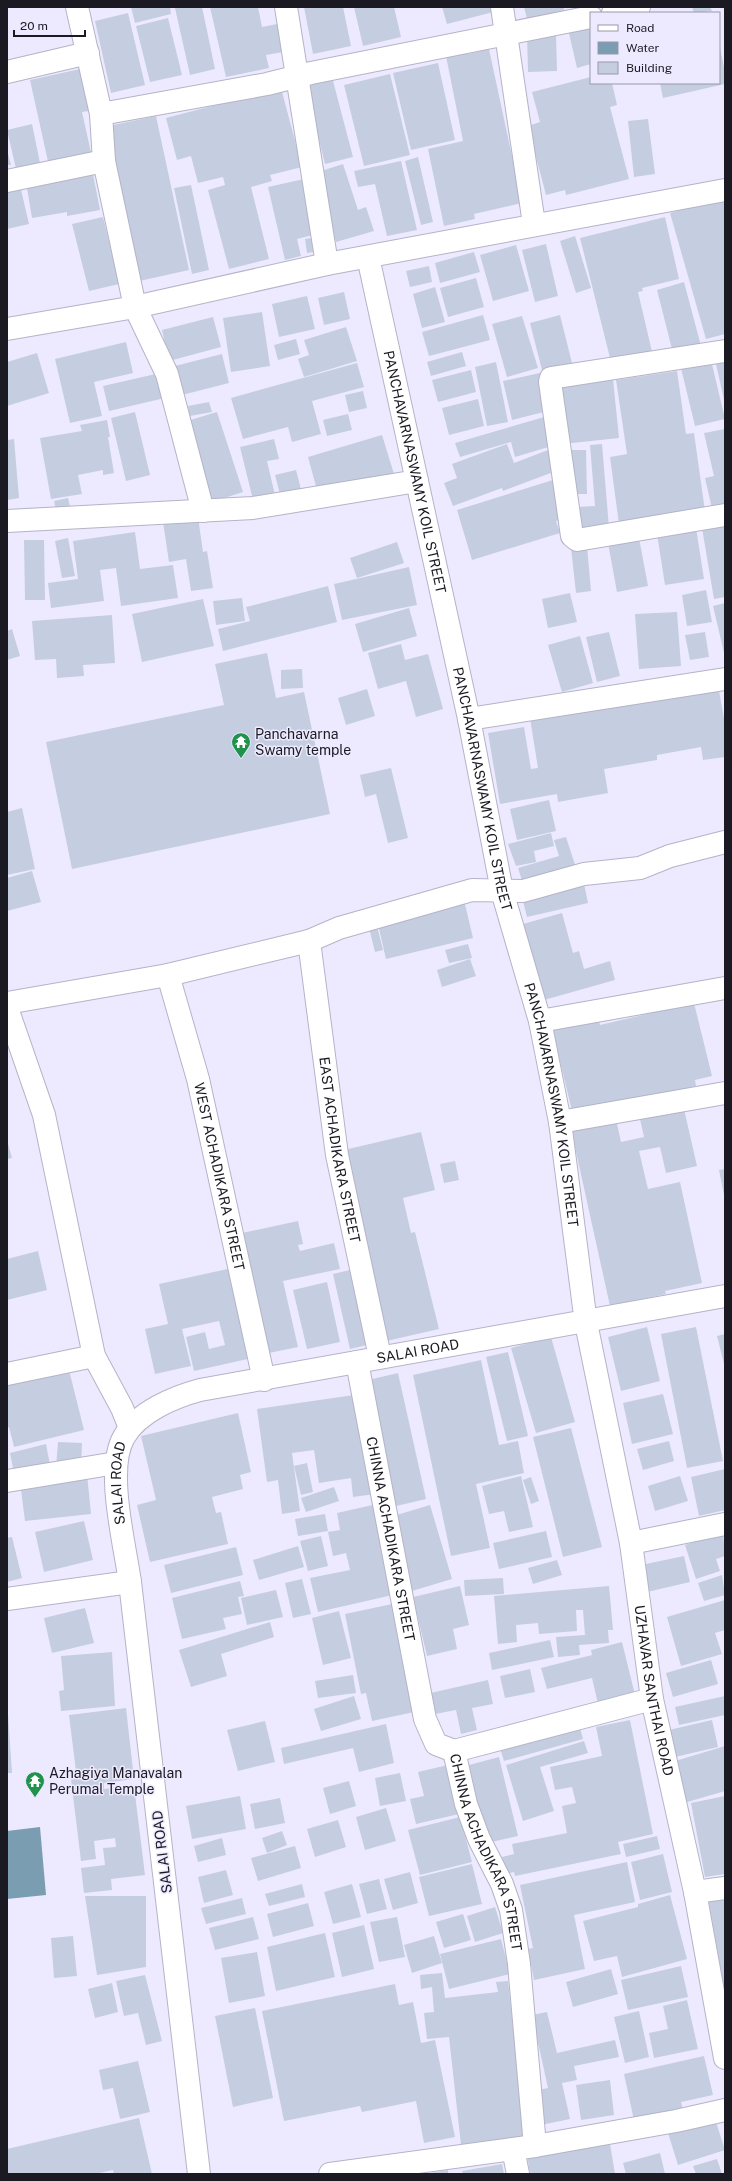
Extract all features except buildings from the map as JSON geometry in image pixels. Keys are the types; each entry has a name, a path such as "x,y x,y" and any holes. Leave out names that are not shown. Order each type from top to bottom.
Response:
{"street":[{"path":"77,7 101,114 104,162 135,307 166,374 203,511"},
{"path":"286,7 327,264"},
{"path":"502,7 534,224"},
{"path":"617,12 639,7"},
{"path":"101,114 267,84 297,76 590,17"},
{"path":"7,72 88,53"},
{"path":"7,180 104,162"},
{"path":"7,329 135,307 327,264 534,224 725,190"},
{"name":"PANCHAVARNASWAMY KOIL STREET","path":"368,257 468,719 502,891 540,1021 560,1122 586,1322"},
{"path":"725,351 552,378 550,382 572,536 577,540 725,515"},
{"path":"7,521 253,508 417,481"},
{"path":"468,719 725,679"},
{"path":"7,1003 168,975 309,941 340,928 472,890 523,891 584,874 640,868 670,856 725,842"},
{"name":"EAST ACHADIKARA STREET","path":"309,941 337,1155 380,1357"},
{"name":"WEST ACHADIKARA STREET","path":"168,975 198,1079 264,1380"},
{"path":"540,1021 725,988"},
{"path":"7,1008 44,1115 94,1356 122,1408 130,1428"},
{"path":"560,1122 725,1093"},
{"name":"SALAI ROAD","path":"199,2174 130,1582 116,1486 116,1463 123,1438 130,1428 159,1406 179,1396 200,1390 264,1380 380,1357 586,1322 725,1296"},
{"name":"UZHAVAR SANTHAI ROAD","path":"586,1322 631,1543 652,1699 695,1892 725,2058"},
{"path":"7,1374 94,1356"},
{"name":"CHINNA ACHADIKARA STREET","path":"357,1362 425,1719 436,1744 454,1751 466,1804 479,1839 502,1884 511,1910 519,1964 535,2146"},
{"path":"7,1481 116,1463"},
{"path":"631,1543 725,1524"},
{"path":"7,1599 130,1582"},
{"path":"454,1751 652,1699"},
{"path":"695,1892 725,1888"},
{"path":"330,2174 535,2146 676,2121 725,2110"},
{"path":"513,2148 518,2174"}],"water":[{"path":"40,1827 46,1895 7,1899 7,1831"}],"place":[{"name":"Panchavarna Swamy temple","path":"241,759"},
{"name":"Azhagiya Manavalan Perumal Temple","path":"35,1798"}]}
